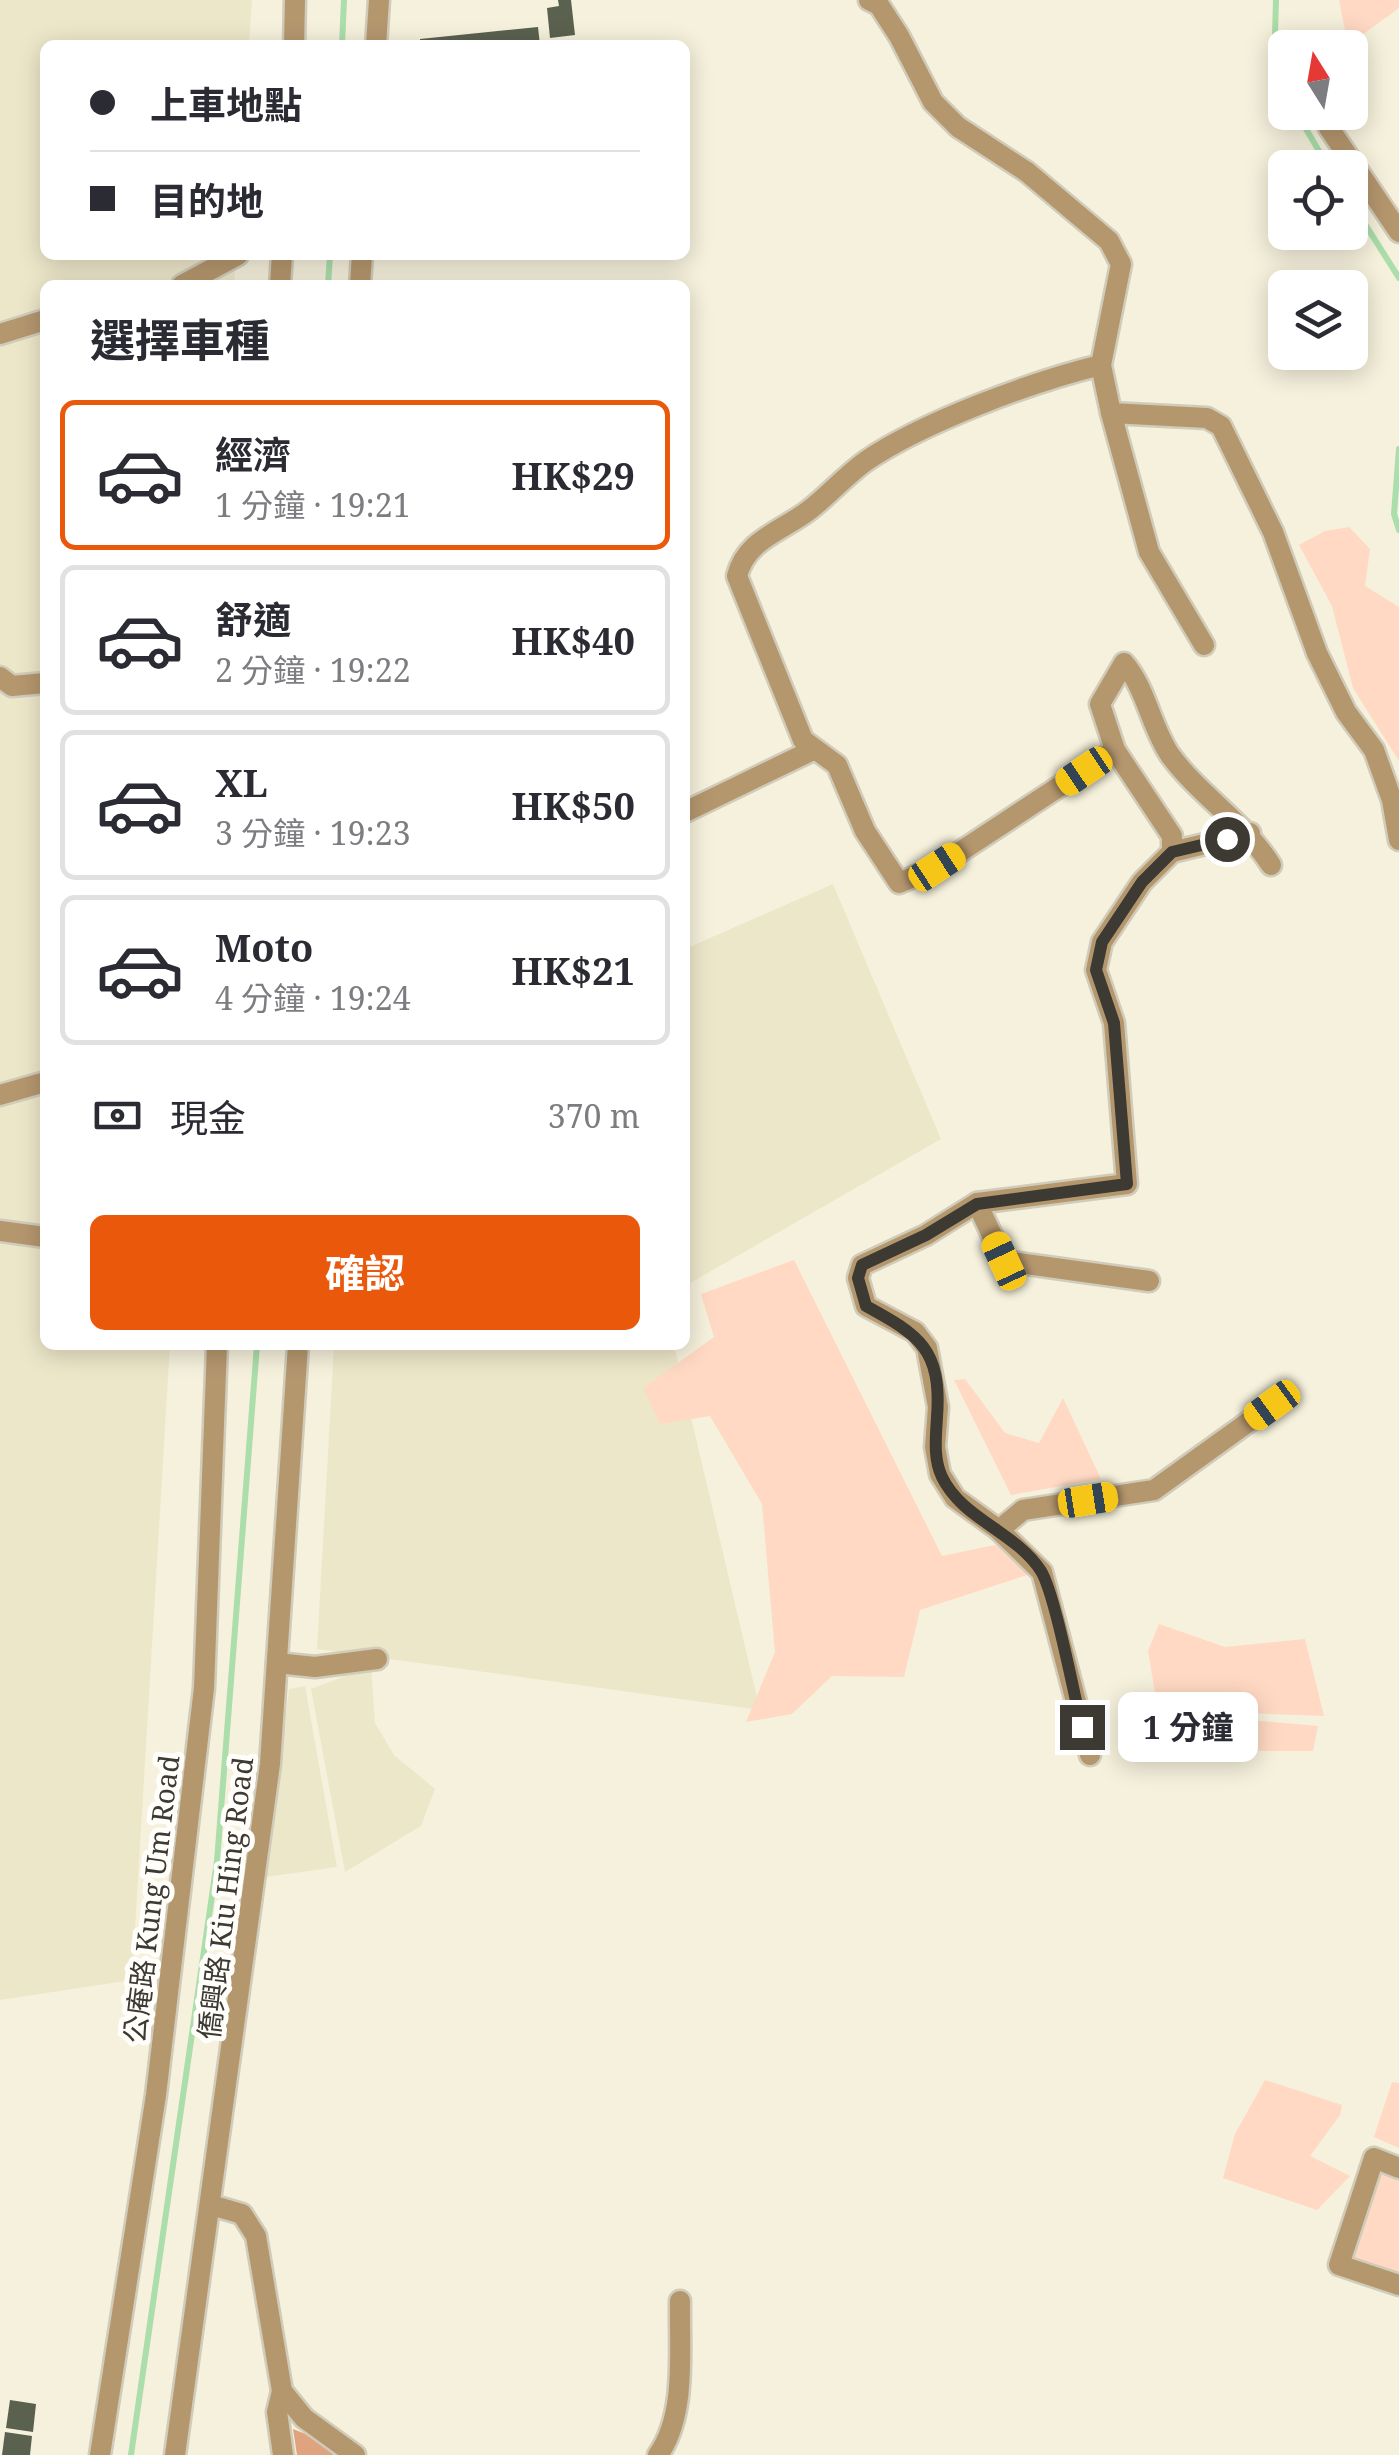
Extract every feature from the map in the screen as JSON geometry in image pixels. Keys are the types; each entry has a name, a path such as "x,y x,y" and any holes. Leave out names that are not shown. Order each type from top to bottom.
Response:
{"street":[{"path":"294,40 296,0"},
{"path":"376,40 380,0"},
{"path":"869,0 879,5 888,19 933,102 958,127 1026,172 1110,242 1121,264 1101,365 1111,413 1149,552 1204,645"},
{"path":"1333,130 1399,232"},
{"path":"191,280 229,260"},
{"path":"0,334 40,322"},
{"path":"1101,365 1059,376 937,426 868,461 742,558 737,576 802,740 837,766 865,831 899,883 937,867 1115,750"},
{"path":"1111,413 1208,418 1221,426 1274,532 1324,668 1346,712 1374,750 1392,800 1399,840"},
{"path":"1172,852 1172,836 1115,750 1100,704 1124,663 1168,752 1222,812 1250,832 1271,865"},
{"path":"0,676 12,686 40,683"},
{"path":"690,810 813,750"},
{"path":"1090,1755 1042,1572 999,1530 954,1498 940,1474 935,1447 938,1408 927,1348 914,1332 866,1306 858,1278 862,1265 873,1258 926,1235 977,1204 1127,1184 1114,1023 1096,970 1102,942 1142,882 1172,852 1250,832"},
{"path":"0,1094 40,1083"},
{"path":"977,1204 1004,1261 1149,1280"},
{"path":"0,1231 40,1235"},
{"name":"公庵路 Kung Um Road","path":"100,2455 156,2096 204,1688 217,1350"},
{"name":"僑興路 Kiu Hing Road","path":"175,2455 270,1764 298,1350"},
{"path":"999,1530 1024,1510 1154,1490 1272,1405"},
{"path":"276,1663 314,1667 377,1659"},
{"path":"1399,2168 1374,2158 1339,2264 1399,2285"},
{"path":"211,2205 242,2214 256,2236 282,2391 277,2412 283,2455"},
{"path":"658,2455 669,2439 678,2379 680,2301"},
{"path":"282,2391 304,2418 354,2450 355,2455"}],"shaded area":[{"path":"0,0 252,0 249,40 40,40 40,260 236,260 234,280 40,280 40,1350 170,1350 132,1980 0,2000"},
{"path":"1339,0 1399,0 1399,8 1368,30 1345,30"},
{"path":"1349,527 1370,549 1365,586 1399,607 1399,761 1353,688 1332,606 1299,545 1325,531"},
{"path":"833,884 941,1139 690,1283 690,947"},
{"path":"794,1260 942,1556 1000,1544 1030,1574 920,1610 904,1677 832,1676 792,1714 746,1722 775,1652 762,1504 710,1416 660,1424 643,1388 714,1337 701,1294"},
{"path":"334,1350 675,1350 760,1710 317,1649"},
{"path":"965,1379 1005,1433 1039,1443 1063,1398 1101,1479 1011,1495 954,1380"},
{"path":"1159,1624 1225,1647 1305,1639 1324,1716 1158,1710 1148,1651"},
{"path":"371,1666 375,1723 394,1755 435,1789 421,1826 345,1872 311,1689"},
{"path":"305,1686 337,1867 266,1877 289,1689"},
{"path":"1147,1703 1152,1719 1242,1721 1236,1752 1123,1751 1118,1713"},
{"path":"1249,1720 1318,1726 1313,1751 1243,1751"},
{"path":"1265,2080 1342,2105 1340,2115 1310,2156 1350,2176 1317,2210 1223,2178 1235,2134"},
{"path":"1392,2082 1399,2083 1399,2148 1374,2137"},
{"path":"1379,2171 1399,2179 1399,2276 1347,2257"},
{"path":"293,2429 331,2444 333,2455 297,2455"}],"building":[{"path":"558,0 571,0 575,35 550,38 547,8 559,6"},
{"path":"538,27 539,40 420,40"},
{"path":"10,2400 36,2404 33,2432 6,2428"},
{"path":"5,2432 32,2436 30,2455 2,2455"}],"waterway":[{"path":"342,40 344,0"},
{"path":"1275,30 1276,0"},
{"path":"1307,130 1318,150"},
{"path":"1368,229 1399,278"},
{"path":"328,280 330,260"},
{"path":"1399,449 1394,514 1399,530"},
{"path":"131,2455 217,1861 257,1350"}],"route":[{"path":"1082,1727 1042,1572 999,1530 954,1498 940,1474 935,1447 938,1408 927,1348 914,1332 866,1306 858,1278 862,1265 873,1258 926,1235 977,1204 1127,1184 1114,1023 1096,970 1102,942 1142,882 1172,852 1227,839"}]}
